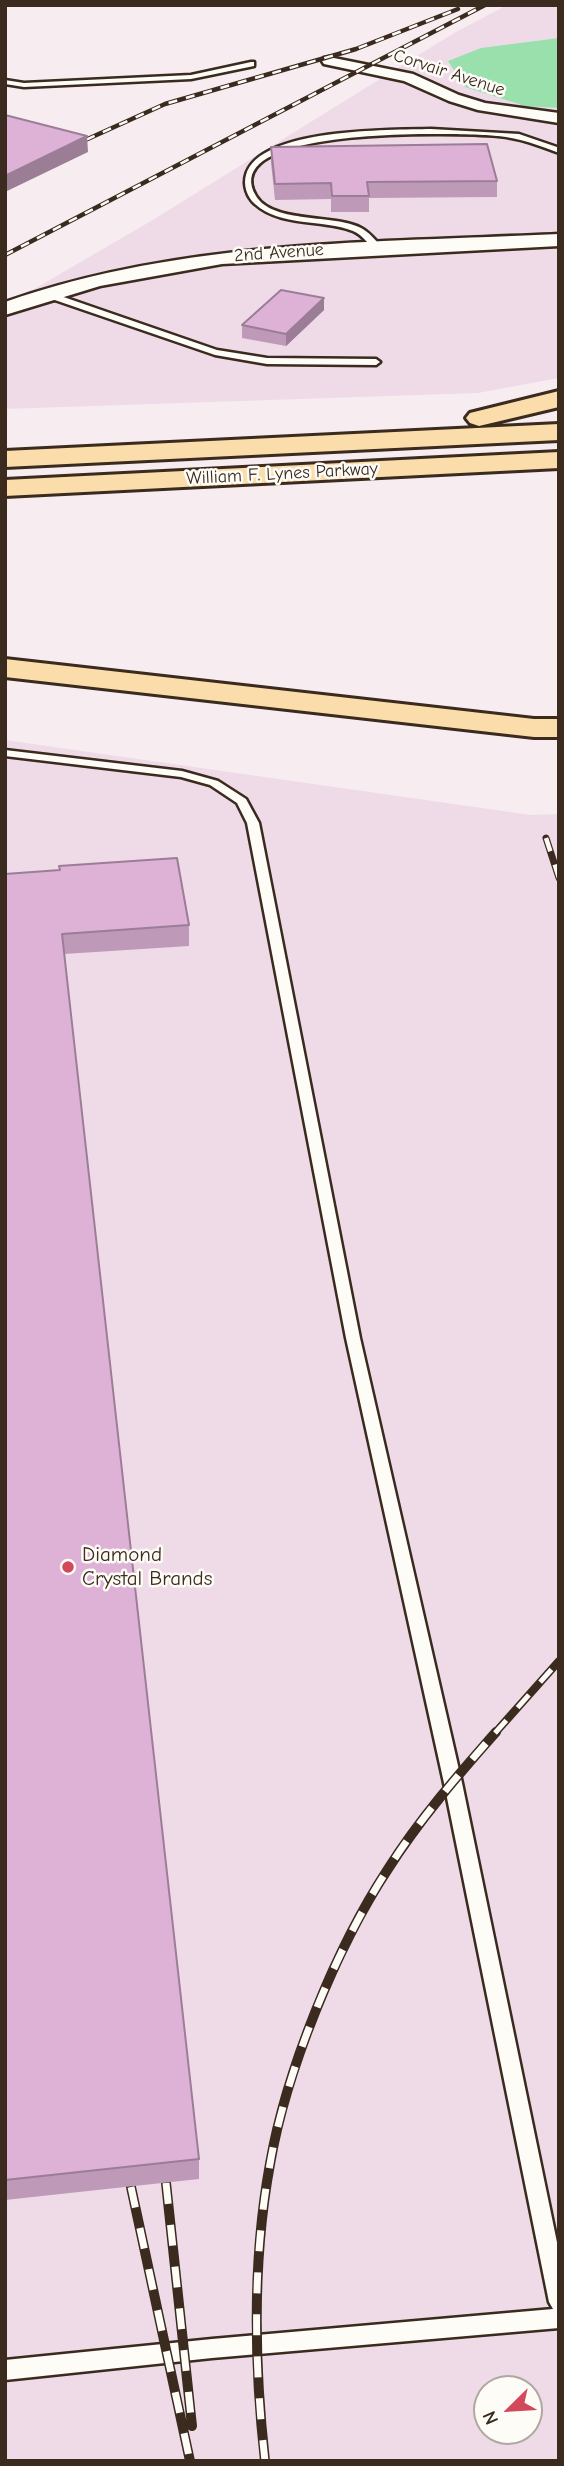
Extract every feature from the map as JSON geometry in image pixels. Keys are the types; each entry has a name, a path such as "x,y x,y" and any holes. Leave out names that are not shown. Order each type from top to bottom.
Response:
{"highway":[{"path":"302,444 495,416 559,399"},
{"name":"William F. Lynes Parkway","path":"5,459 559,432"},
{"name":"William F. Lynes Parkway","path":"5,488 559,460"},
{"path":"350,470 559,481"},
{"path":"5,668 534,728 559,728"}],"street":[{"name":"Corvair Avenue","path":"329,61 408,77 454,98 483,107 559,118"},
{"name":"2nd Avenue","path":"5,309 150,268 210,258 559,240"}],"lane":[{"path":"5,82 24,85 191,77 251,64"},
{"path":"378,248 356,229 278,213 258,205 250,194 249,174 257,161 272,150 290,144 323,138 368,135 463,133 517,136 559,151"},
{"path":"49,295 215,352 267,360 376,362"},
{"path":"5,752 182,775 214,783 242,801 253,823 353,1338 453,1783 559,2302"},
{"path":"5,2370 166,2351 257,2346 559,2318"}],"shaded area":[{"path":"507,5 559,5 559,378 478,393 5,409 5,306 151,221 454,33"},
{"path":"5,740 531,815 559,814 559,2461 5,2461"}],"green space":[{"path":"559,38 559,108 525,106 465,87 448,61 481,48"}],"building":[{"path":"5,115 87,136 5,176"},
{"path":"487,144 497,181 367,182 369,196 332,196 331,183 275,184 271,147"},
{"path":"281,290 324,298 286,334 242,325"},
{"name":"Diamond Crystal Brands","path":"177,858 189,925 62,934 199,2159 5,2180 5,874 60,870 59,866"}],"railway":[{"path":"5,255 485,5"},
{"path":"70,147 165,104 356,49 458,9"},
{"path":"546,838 559,878"},
{"path":"495,1733 559,1661"},
{"path":"265,2461 257,2350 260,2238 270,2164 288,2090 332,1973 369,1901 426,1815 496,1732"},
{"path":"166,2183 192,2426"},
{"path":"131,2187 190,2461"}],"place":[{"name":"Diamond Crystal Brands","path":"68,1567"}]}
